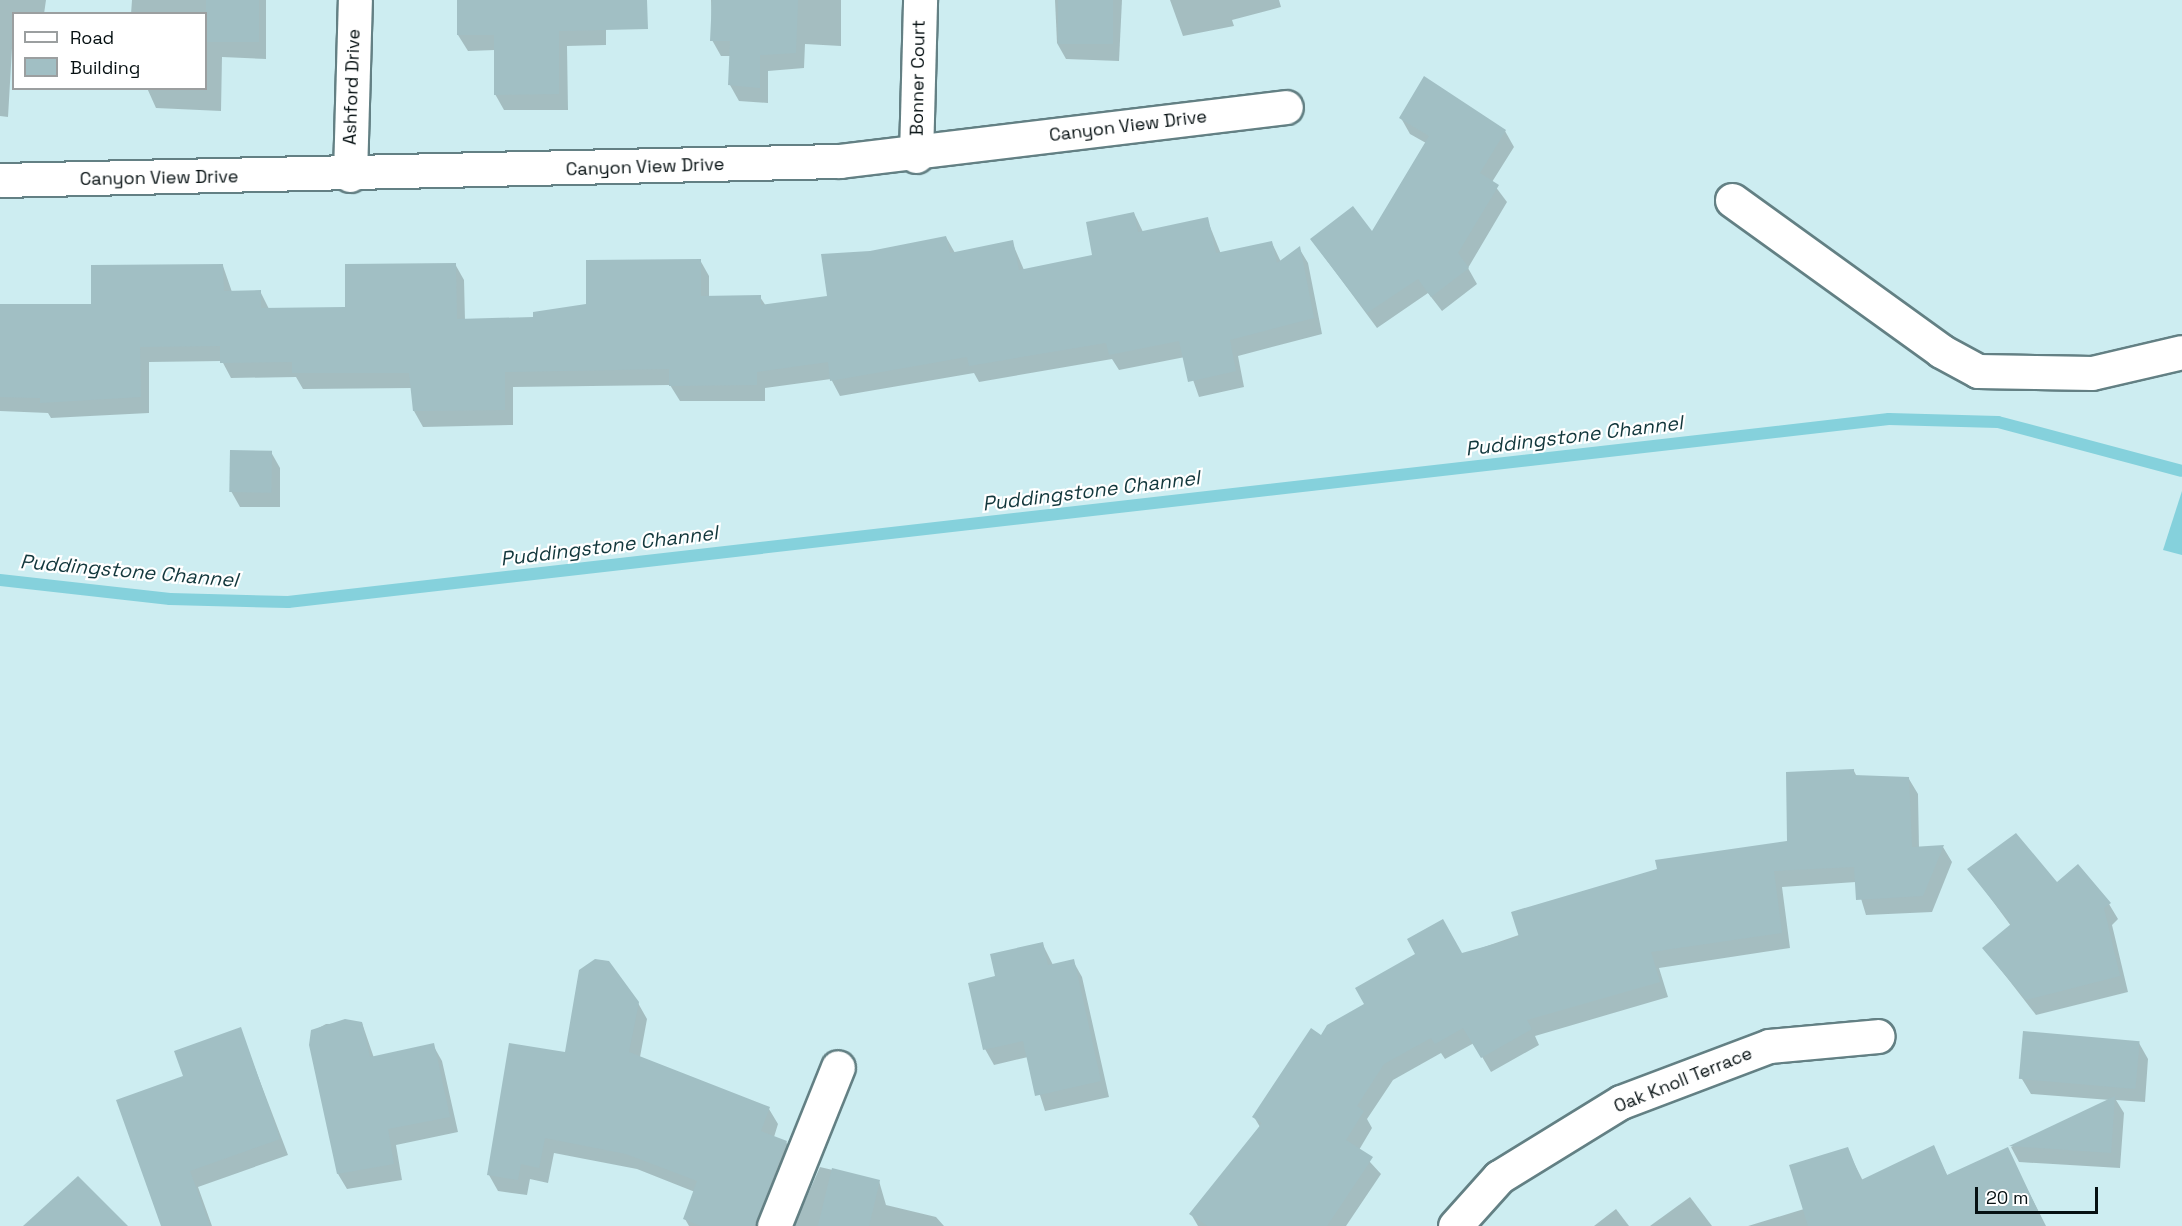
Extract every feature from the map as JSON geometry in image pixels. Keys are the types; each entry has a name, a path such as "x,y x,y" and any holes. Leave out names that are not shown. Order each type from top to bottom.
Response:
{"street":[{"name":"Ashford Drive","path":"350,175 355,0"},
{"name":"Bonner Court","path":"916,156 920,0"},
{"name":"Canyon View Drive","path":"0,180 350,175 916,156 1286,107"},
{"path":"1732,201 1941,351 1978,371 2092,373 2182,352"},
{"name":"Oak Knoll Terrace","path":"1455,1226 1499,1177 1621,1102 1769,1046 1878,1036"},
{"path":"774,1226 838,1067"}],"water":[{"path":"2182,491 2182,555 2163,550"}],"building":[{"path":"206,0 259,0 259,42 207,42"},
{"path":"457,0 647,0 648,29 559,31 559,94 494,95 494,35 457,35"},
{"path":"712,0 798,0 796,53 760,55 760,88 728,85 730,41 710,41"},
{"path":"1058,0 1113,0 1113,44 1058,44"},
{"path":"1424,76 1506,130 1480,173 1499,185 1458,253 1469,268 1431,297 1418,279 1367,313 1310,239 1353,206 1372,231 1429,136 1399,118"},
{"path":"1134,212 1138,232 1208,217 1216,253 1272,241 1277,263 1300,246 1314,318 1230,340 1236,371 1188,382 1179,341 1109,355 1106,343 969,366 967,357 830,381 828,362 757,372 757,385 669,386 669,369 505,372 505,410 413,411 409,373 292,373 292,362 220,363 220,346 140,347 141,397 40,403 40,398 0,397 0,304 91,304 91,265 223,264 224,291 261,290 261,308 345,307 345,264 456,263 457,319 533,317 533,312 586,304 586,260 701,259 701,296 761,295 761,305 827,296 821,254 870,251 946,236 950,253 1013,240 1019,270 1092,255 1086,222"},
{"path":"230,450 272,451 271,493 229,492"},
{"path":"1854,769 1854,775 1909,777 1912,847 1944,845 1923,896 1856,900 1854,867 1774,871 1782,933 1651,952 1660,982 1527,1020 1532,1029 1481,1058 1463,1028 1435,1044 1431,1038 1384,1064 1357,1106 1364,1111 1346,1140 1373,1157 1327,1226 1208,1226 1189,1214 1262,1123 1252,1117 1311,1028 1321,1035 1327,1025 1364,1004 1355,988 1415,954 1407,939 1443,919 1462,953 1519,937 1511,912 1657,869 1655,860 1787,841 1786,772"},
{"path":"2016,833 2057,882 2078,864 2111,903 2104,908 2120,976 2026,1000 1982,948 2011,924 1967,869"},
{"path":"1043,942 1048,965 1074,959 1101,1081 1035,1096 1023,1041 983,1050 968,983 995,976 990,954"},
{"path":"595,959 609,961 639,1002 629,1052 770,1107 761,1131 787,1141 754,1226 701,1226 683,1219 697,1181 626,1154 545,1138 539,1168 521,1164 518,1180 487,1175 509,1043 565,1052 579,970"},
{"path":"345,1019 362,1022 370,1057 434,1043 450,1117 388,1129 394,1164 337,1174 309,1045 311,1030"},
{"path":"241,1027 280,1139 190,1171 210,1226 161,1226 116,1100 183,1076 174,1051"},
{"path":"2023,1031 2140,1041 2135,1089 2019,1079"},
{"path":"2115,1096 2111,1153 2009,1146"},
{"path":"1934,1145 1947,1175 2008,1147 2045,1226 1808,1226 1789,1165 1848,1147 1861,1180"},
{"path":"832,1168 880,1180 869,1226 818,1226"},
{"path":"78,1176 128,1226 23,1226"}],"waterway":[{"name":"Puddingstone Channel","path":"0,580 170,599 288,602 1889,419 1998,422 2182,471"}]}
